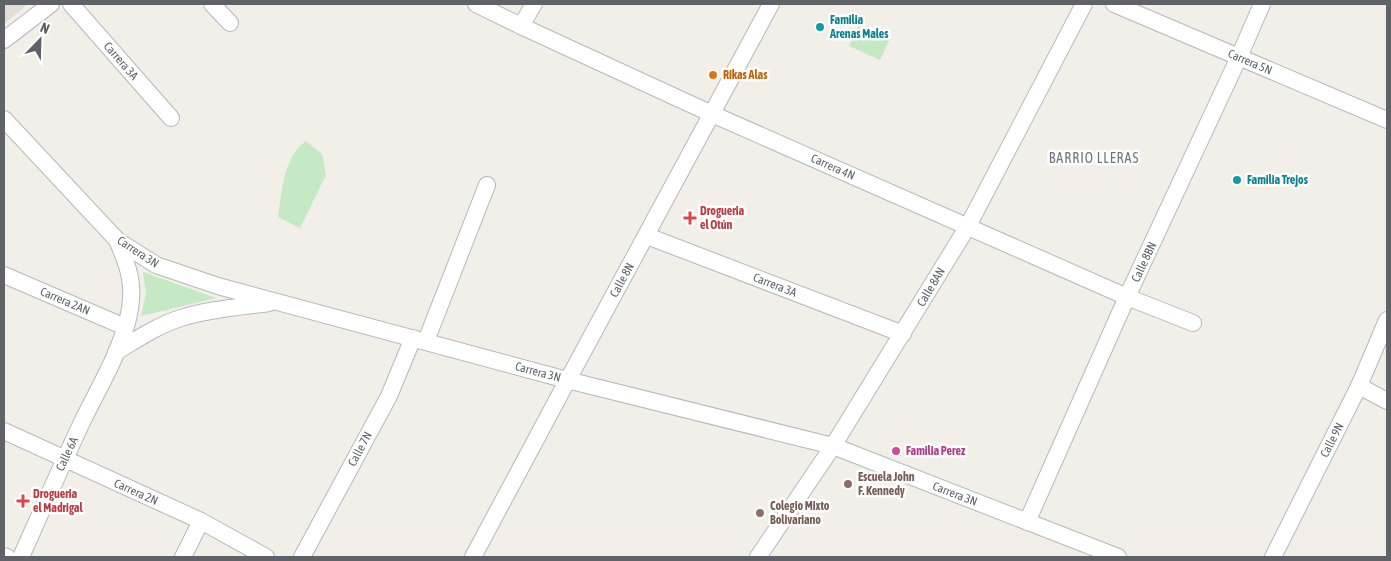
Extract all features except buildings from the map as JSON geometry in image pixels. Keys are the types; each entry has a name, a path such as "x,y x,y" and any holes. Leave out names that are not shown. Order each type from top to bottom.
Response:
{"street":[{"path":"4,40 51,4"},
{"name":"Carrera 3A","path":"72,4 171,118"},
{"path":"212,4 230,23"},
{"name":"Carrera 4N","path":"476,4 712,114 1127,297 1193,323"},
{"path":"521,26 534,4"},
{"name":"Calle 8N","path":"473,557 771,4"},
{"name":"Calle 8AN","path":"758,557 833,446 968,226 1084,4"},
{"name":"Carrera 5N","path":"1114,4 1387,120"},
{"name":"Calle 8BN","path":"1027,522 1127,297 1262,4"},
{"name":"Carrera 3N","path":"4,119 117,240 156,266 218,286 567,380 833,446 1118,557"},
{"name":"Calle 7N","path":"302,557 419,339 487,185"},
{"name":"Carrera 3A","path":"647,236 903,334"},
{"name":"Calle 6A","path":"21,557 64,460 116,352 125,328 131,298 129,268 117,240"},
{"name":"Carrera 2AN","path":"4,275 125,328"},
{"path":"116,352 181,318 228,308 279,302"},
{"name":"Calle 9N","path":"1273,557 1359,386 1387,320"},
{"path":"1359,386 1387,401"},
{"name":"Carrera 2N","path":"4,431 201,521 266,557"},
{"path":"184,557 201,521"}],"shaded area":[{"path":"4,4 28,4 4,24"}],"green space":[{"path":"859,24 890,38 880,60 849,46"},
{"path":"306,141 322,154 326,175 300,228 278,217 288,165 298,148"},
{"path":"143,272 216,298 141,316 146,294"}],"place":[{"name":"Familia Arenas Males","path":"820,27"},
{"name":"Rikas Alas","path":"713,75"},
{"name":"Familia Trejos","path":"1237,180"},
{"name":"Drogueria el Otún","path":"690,218"},
{"name":"Familia Perez","path":"896,451"},
{"name":"Escuela John F. Kennedy","path":"848,484"},
{"name":"Drogueria el Madrigal","path":"23,501"},
{"name":"Colegio Mixto Bolivariano","path":"760,513"}],"district":[{"name":"BARRIO LLERAS","path":"1094,158"}]}
